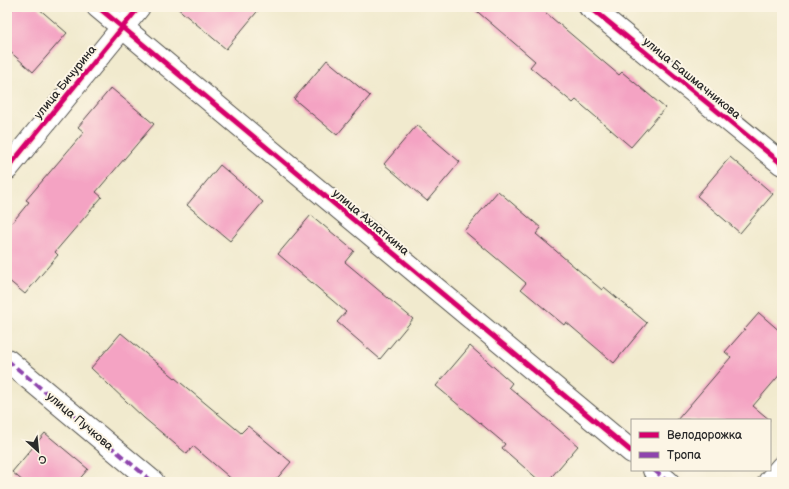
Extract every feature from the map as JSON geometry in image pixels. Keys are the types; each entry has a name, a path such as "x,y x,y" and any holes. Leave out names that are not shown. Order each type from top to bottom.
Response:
{"street":[{"name":"улица Ахлаткина","path":"98,7 631,451"},
{"name":"улица Бичурина","path":"7,170 139,7"},
{"name":"улица Башмачникова","path":"590,7 782,164"},
{"name":"улица Пучкова","path":"7,360 153,482"},
{"path":"770,482 782,467"},
{"path":"655,471 668,482"}],"building":[{"path":"14,7 37,7 67,33 33,72 7,49 7,16"},
{"path":"176,7 261,7 226,49"},
{"path":"472,7 539,7 619,75 622,72 665,108 631,147 576,100 573,103 530,67 535,61"},
{"path":"327,60 370,96 337,135 294,99"},
{"path":"111,88 154,124 96,192 102,197 55,252 58,255 25,294 7,279 7,229 29,202 26,200 84,132 78,127"},
{"path":"417,125 460,162 427,201 384,164"},
{"path":"730,157 773,194 740,233 697,196"},
{"path":"220,165 263,202 230,241 187,205"},
{"path":"498,191 541,228 536,234 602,290 604,287 647,323 614,363 566,322 564,325 521,289 526,283 464,231"},
{"path":"311,215 354,251 345,262 413,319 380,359 337,322 346,312 278,254"},
{"path":"759,313 782,333 782,372 753,406 769,419 678,419 731,357 725,352"},
{"path":"121,333 241,433 248,426 291,462 274,482 235,482 193,446 187,454 144,418 91,368"},
{"path":"470,346 512,383 509,387 578,446 547,482 541,482 502,448 505,444 436,386"},
{"path":"45,433 88,469 77,482 24,482 12,472"}],"marked path":[{"path":"7,360 153,482"},
{"path":"655,471 668,482"}],"cycle path":[{"path":"98,7 631,451"},
{"path":"7,169 139,7"},
{"path":"590,7 782,164"}]}
